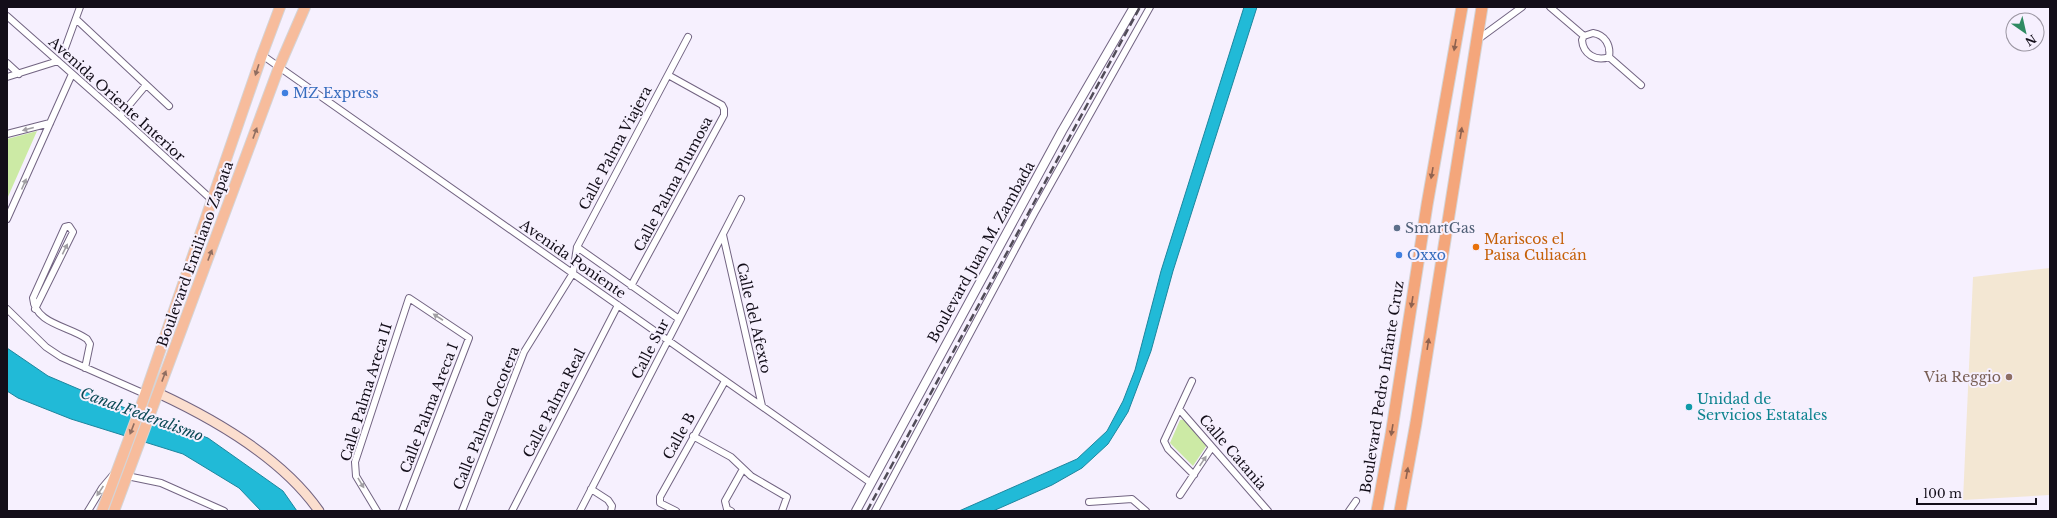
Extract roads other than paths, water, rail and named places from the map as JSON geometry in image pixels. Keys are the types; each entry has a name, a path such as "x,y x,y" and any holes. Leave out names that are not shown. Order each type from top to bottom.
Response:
{"highway":[{"name":"Boulevard Pedro Infante Cruz","path":"1377,511 1391,435 1427,205 1462,7"},
{"path":"1400,511 1416,423 1482,7"}],"main road":[{"name":"Boulevard Emiliano Zapata","path":"102,511 140,409 262,55 280,7"},
{"name":"Boulevard Emiliano Zapata","path":"114,511 279,67 305,7"},
{"path":"158,393 189,409 253,447 294,481 309,496 319,511"}],"street":[{"path":"64,50 80,7"},
{"name":"Boulevard Juan M. Zambada","path":"856,511 1062,131 1134,7"},
{"name":"Boulevard Juan M. Zambada","path":"875,511 1035,212 1150,7"},
{"path":"1476,41 1522,7"},
{"path":"1550,7 1584,36"},
{"name":"Avenida Oriente Interior","path":"7,16 212,200"},
{"path":"76,19 169,106"},
{"path":"1584,36 1593,33 1602,37 1609,47 1609,57 1640,85"},
{"path":"1584,36 1582,46 1589,55 1599,59 1609,57"},
{"name":"Calle Palma Viajera","path":"572,273 577,247 688,37"},
{"name":"Avenida Poniente","path":"262,55 871,483"},
{"path":"7,77 58,62"},
{"path":"7,63 19,74"},
{"path":"7,219 72,74"},
{"name":"Calle Palma Plumosa","path":"632,286 724,115 722,105 668,75"},
{"path":"120,116 146,85"},
{"path":"7,134 50,123"},
{"name":"Calle Sur","path":"581,511 741,199"},
{"path":"35,309 73,232 69,226 65,227 33,298 35,309 47,320 87,338 90,344 85,368"},
{"name":"Calle del Afexto","path":"723,235 762,406"},
{"path":"577,247 679,319"},
{"path":"48,263 56,266"},
{"name":"Calle Palma Cocotera","path":"462,511 524,352 572,273"},
{"name":"Calle Palma Areca II","path":"377,511 356,476 355,462 407,299"},
{"name":"Calle Palma Areca I","path":"402,511 469,338 411,299 407,299"},
{"name":"Calle Palma Real","path":"512,511 618,305"},
{"path":"7,309 46,347 85,368 145,394"},
{"name":"Calle B","path":"676,511 662,504 659,500 660,497 725,380"},
{"path":"1192,381 1164,438 1164,444 1194,475"},
{"name":"Calle Catania","path":"1179,409 1268,511"},
{"path":"693,436 731,457 751,476 786,496 788,500 782,511"},
{"path":"1180,496 1212,447"},
{"path":"731,511 727,509 725,501 743,469"},
{"path":"88,511 102,488 115,473"},
{"path":"127,476 161,484 224,511"},
{"path":"591,490 608,500 612,506 611,511"},
{"path":"120,494 121,511"},
{"path":"1089,502 1132,500 1146,511"},
{"path":"1349,511 1356,501"}],"water":[{"path":"1244,7 1257,7 1173,271 1151,351 1128,412 1108,444 1082,468 1052,485 993,511 959,511 1077,459 1107,431 1123,401 1135,370 1161,271"},
{"name":"Canal Federalismo","path":"7,348 48,376 109,402 208,438 283,491 297,511 261,511 239,488 183,454 71,419 18,398 7,391"}],"railway":[{"path":"867,511 1140,7"}],"place":[{"name":"MZ Express","path":"285,93"},
{"name":"SmartGas","path":"1397,228"},
{"name":"Mariscos el Paisa Culiacán","path":"1476,247"},
{"name":"Oxxo","path":"1399,255"},
{"name":"Via Reggio","path":"2009,377"},
{"name":"Unidad de Servicios Estatales","path":"1689,407"}]}
